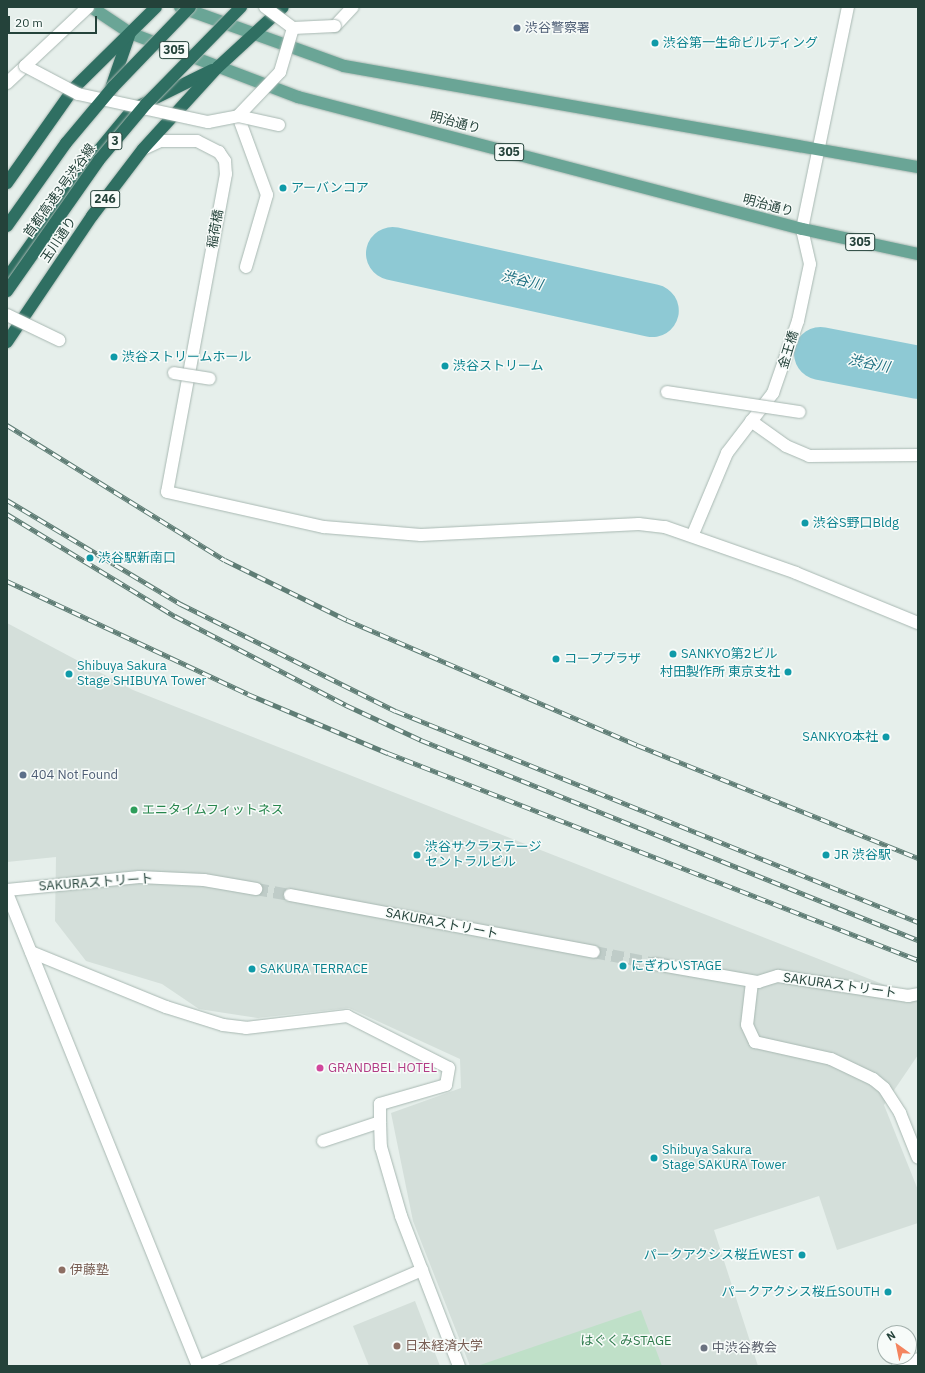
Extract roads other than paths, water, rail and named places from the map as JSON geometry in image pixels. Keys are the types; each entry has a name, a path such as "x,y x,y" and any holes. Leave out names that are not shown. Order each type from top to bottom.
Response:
{"highway":[{"path":"7,183 74,88 156,7"},
{"name":"首都高速3号渋谷線","path":"7,226 66,143 113,87 190,7"},
{"name":"首都高速3号渋谷線","path":"7,291 99,160 146,104 241,7"},
{"name":"246","path":"7,278 89,162 133,109 218,67 283,7"},
{"path":"7,230 106,101 130,33"},
{"name":"玉川通り","path":"7,342 92,216 143,149 218,67"}],"main road":[{"name":"明治通り","path":"91,7 130,33 298,97 802,229 918,254"},
{"path":"180,7 252,35 344,66 918,167"}],"street":[{"path":"7,84 88,7"},
{"path":"265,7 293,28 335,26 353,7"},
{"path":"802,229 848,7"},
{"path":"238,116 280,72 293,28"},
{"path":"26,66 78,94 208,122 238,116 279,125"},
{"path":"238,116 267,195 246,267"},
{"name":"稲荷橋","path":"143,149 160,141 179,139 210,146 225,161 222,198 166,492 243,512 324,527 421,535 640,524 694,534"},
{"name":"金王橋","path":"694,534 727,453 780,380 798,321 810,264 802,229"},
{"path":"7,315 59,340"},
{"path":"174,373 210,379"},
{"path":"667,392 800,412"},
{"path":"751,420 786,446 809,456 918,455"},
{"path":"694,534 918,623"},
{"name":"SAKURAストリート","path":"7,891 139,877 204,880 256,889"},
{"path":"7,891 199,1366 422,1270"},
{"name":"SAKURAストリート","path":"290,896 594,952"},
{"path":"31,952 166,1007 223,1025 246,1028 347,1016 449,1068 446,1085 380,1104 380,1122 381,1147 422,1270 459,1366"},
{"name":"SAKURAストリート","path":"655,964 757,981 778,976 913,995"},
{"path":"757,981 747,1025 755,1042 831,1059 873,1079 884,1088 900,1113 918,1158"},
{"path":"323,1142 380,1122"},
{"path":"898,1366 918,1359"}],"waterway":[{"name":"渋谷川","path":"392,253 652,310"},
{"name":"渋谷川","path":"820,353 918,372"}],"tunnel":[{"path":"256,889 290,895"},
{"path":"594,952 655,964"}],"railway":[{"path":"7,425 225,560 347,620 637,745 918,858"},
{"path":"7,500 181,604 396,711 918,922"},
{"path":"7,514 175,616 346,705 421,740 918,940"},
{"path":"7,581 248,694 388,753 918,960"}],"place":[{"name":"渋谷警察署","path":"517,28"},
{"name":"渋谷第一生命ビルディング","path":"655,43"},
{"name":"アーバンコア","path":"283,188"},
{"name":"渋谷ストリームホール","path":"114,357"},
{"name":"渋谷ストリーム","path":"445,366"},
{"name":"渋谷S野口Bldg","path":"805,523"},
{"name":"渋谷駅新南口","path":"90,558"},
{"name":"SANKYO第2ビル","path":"673,654"},
{"name":"コーププラザ","path":"556,659"},
{"name":"村田製作所 東京支社","path":"788,672"},
{"name":"Shibuya Sakura Stage SHIBUYA Tower","path":"69,674"},
{"name":"SANKYO本社","path":"886,737"},
{"name":"404 Not Found","path":"23,775"},
{"name":"エニタイムフィットネス","path":"134,810"},
{"name":"渋谷サクラステージ セントラルビル","path":"417,855"},
{"name":"JR 渋谷駅","path":"826,855"},
{"name":"にぎわいSTAGE","path":"623,966"},
{"name":"SAKURA TERRACE","path":"252,969"},
{"name":"GRANDBEL HOTEL","path":"320,1068"},
{"name":"Shibuya Sakura Stage SAKURA Tower","path":"654,1158"},
{"name":"パークアクシス桜丘WEST","path":"802,1255"},
{"name":"伊藤塾","path":"62,1270"},
{"name":"パークアクシス桜丘SOUTH","path":"888,1292"},
{"name":"日本経済大学","path":"397,1346"},
{"name":"中渋谷教会","path":"704,1348"}],"park label":[{"name":"はぐくみSTAGE","path":"626,1341"}]}
